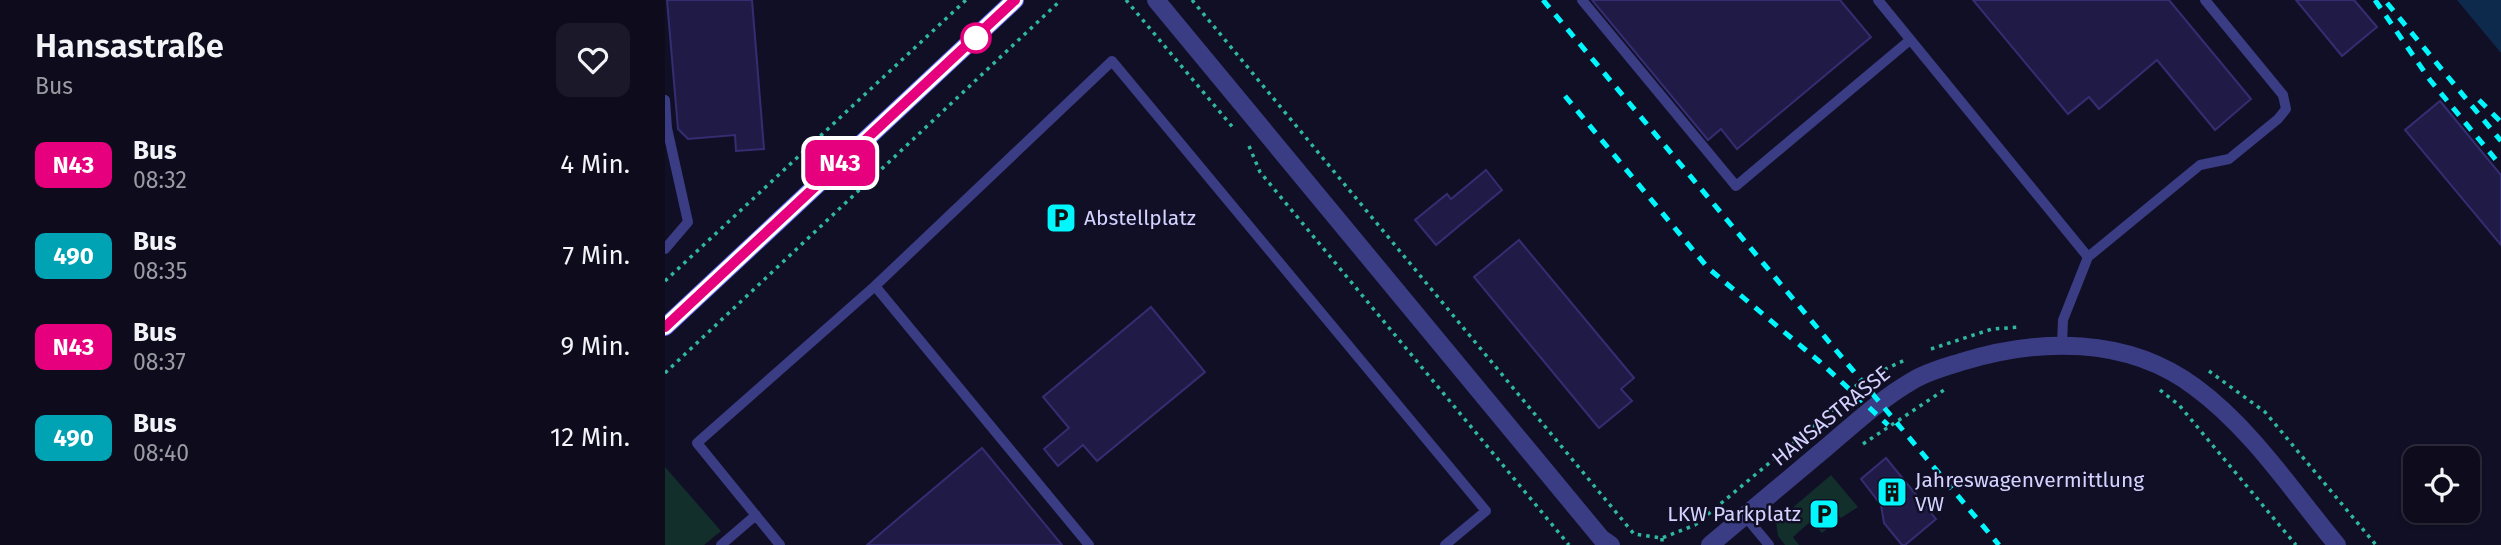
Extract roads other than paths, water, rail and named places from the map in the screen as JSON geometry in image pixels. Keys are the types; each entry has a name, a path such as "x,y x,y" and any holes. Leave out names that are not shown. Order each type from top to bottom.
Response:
{"main road":[{"path":"665,327 1015,0"}],"street":[{"path":"1156,0 1373,265 1601,538 1611,545"},
{"name":"HANSASTRASSE","path":"1710,545 1880,402 1914,379 1995,351 2062,344 2093,346 2133,357 2174,373 2194,386 2242,432 2337,545"}],"lane":[{"path":"1582,0 1736,186 1910,40"},
{"path":"1878,0 2088,257"},
{"path":"2062,344 2063,320 2088,257 2200,165 2229,159 2279,119 2286,109 2283,95 2205,0"},
{"path":"780,545 697,443 875,286 1112,61 1486,511 1445,545"},
{"path":"665,100 667,128 688,222 665,249"},
{"path":"875,286 1089,545"},
{"path":"721,545 756,514"},
{"path":"1745,516 1769,545"}],"water":[{"path":"2457,0 2501,0 2501,53"}],"railway":[{"path":"1543,0 1999,545"},
{"path":"2375,0 2430,80 2501,166"},
{"path":"2387,3 2501,141"},
{"path":"1565,96 1708,268 1820,362 1888,425"},
{"path":"2479,100 2501,122"}],"place":[{"name":"Abstellplatz","path":"1061,218"},
{"name":"Jahreswagenvermittlung VW","path":"1892,492"},
{"name":"LKW Parkplatz","path":"1824,514"}]}
